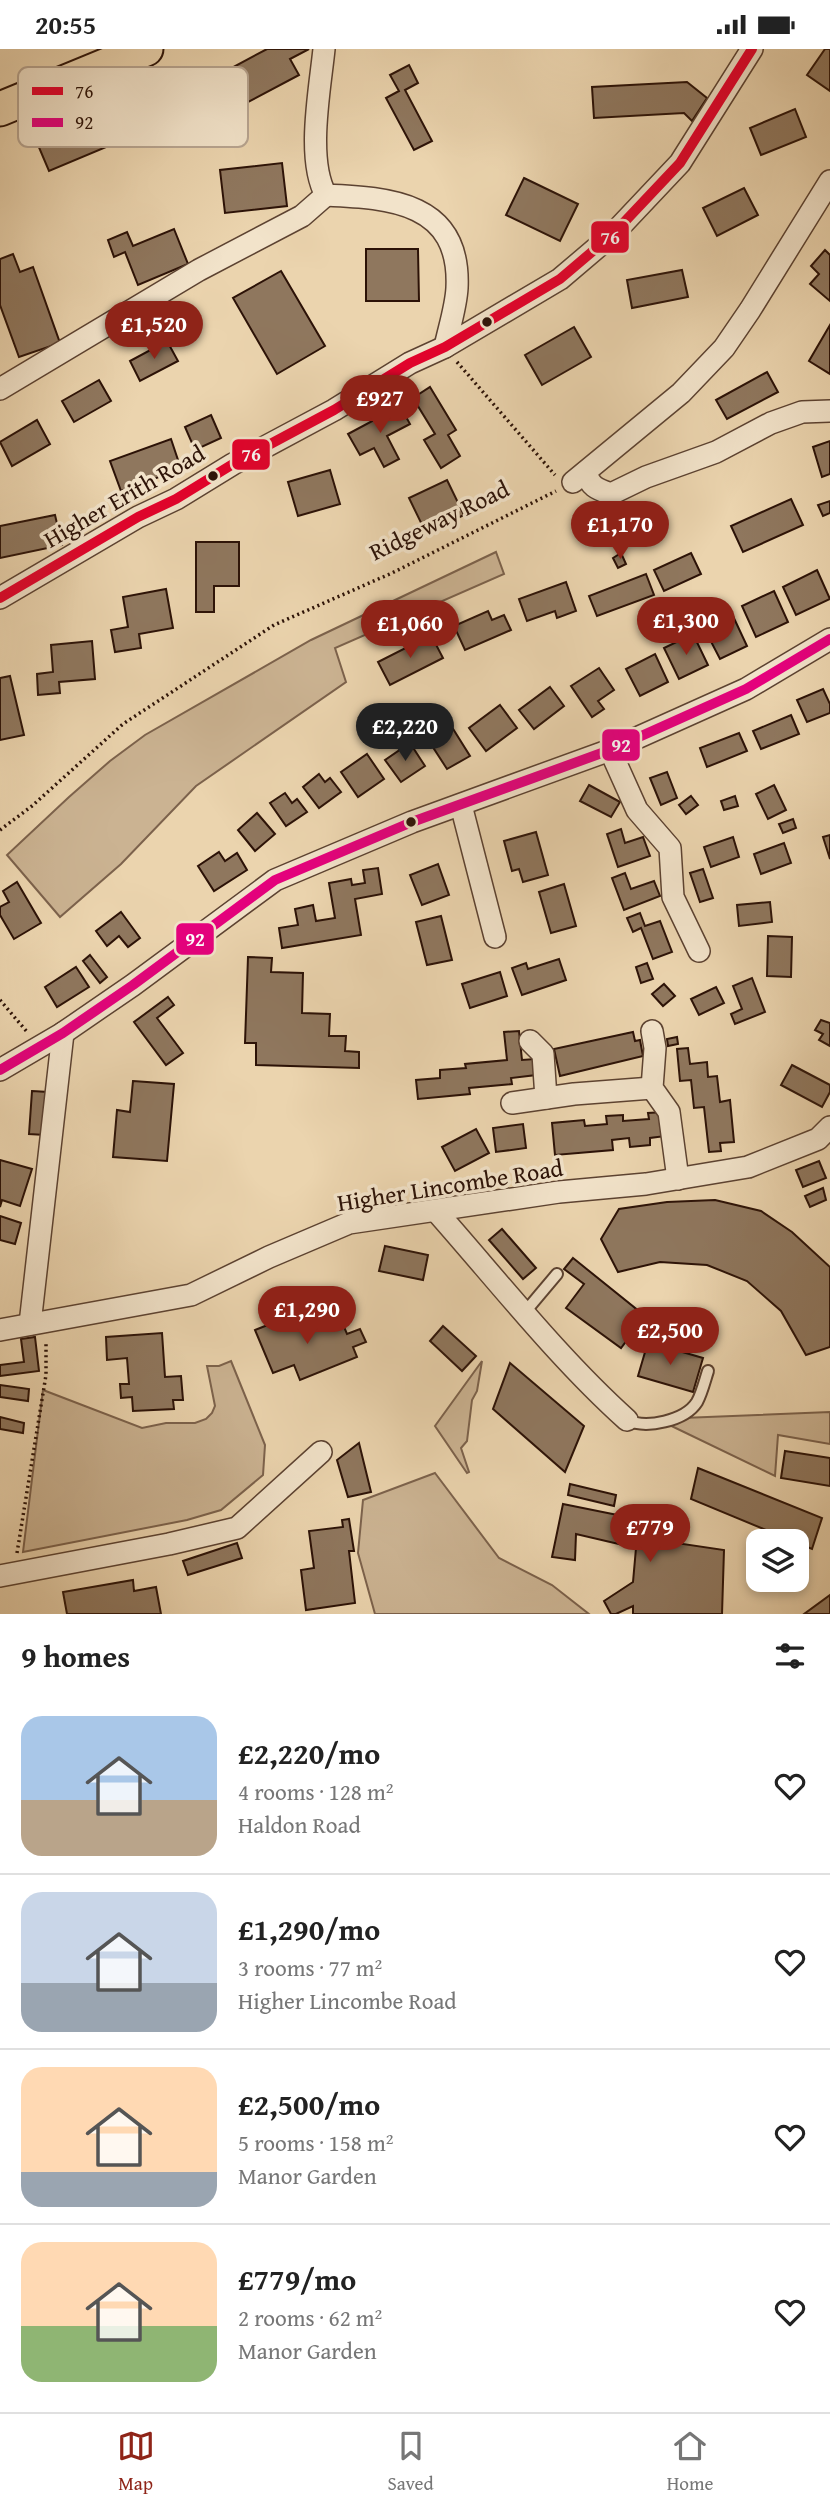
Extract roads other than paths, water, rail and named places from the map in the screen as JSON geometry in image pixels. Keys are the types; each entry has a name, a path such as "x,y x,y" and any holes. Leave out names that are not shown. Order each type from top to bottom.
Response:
{"main road":[{"path":"102,67 146,49"},
{"path":"0,109 18,102"}],"street":[{"path":"324,49 316,126 317,173 326,195"},
{"name":"Higher Erith Road","path":"0,598 138,517 176,499 233,464 334,410 410,363 445,347 560,279 613,234 680,163 752,49"},
{"path":"830,181 724,348 681,393 575,480 589,483 596,489 611,494 646,477 716,452 771,423 802,412 830,411"},
{"path":"0,389 199,270 302,216 326,195 391,200 421,211 437,225 450,244 456,269 457,289 445,347"},
{"path":"0,1070 63,1033 133,985 275,880 359,843 610,750 746,689 830,639"},
{"path":"610,750 637,810 670,848 673,897 699,951"},
{"path":"461,805 495,937"},
{"path":"652,1031 655,1048 652,1088 669,1112 678,1179"},
{"path":"38,1322 63,1033"},
{"path":"530,1041 543,1054 546,1098"},
{"path":"513,1103 652,1088"},
{"name":"Higher Lincombe Road","path":"0,1330 191,1295 269,1257 349,1223 559,1192 678,1179 748,1167 818,1139 830,1127"},
{"path":"436,1211 524,1312 608,1404 626,1420"},
{"path":"7,1574 169,1544 237,1528 321,1452"}],"lane":[{"path":"524,1312 557,1274"},
{"path":"626,1420 635,1424 648,1424 688,1412 697,1402 708,1371"}]}
